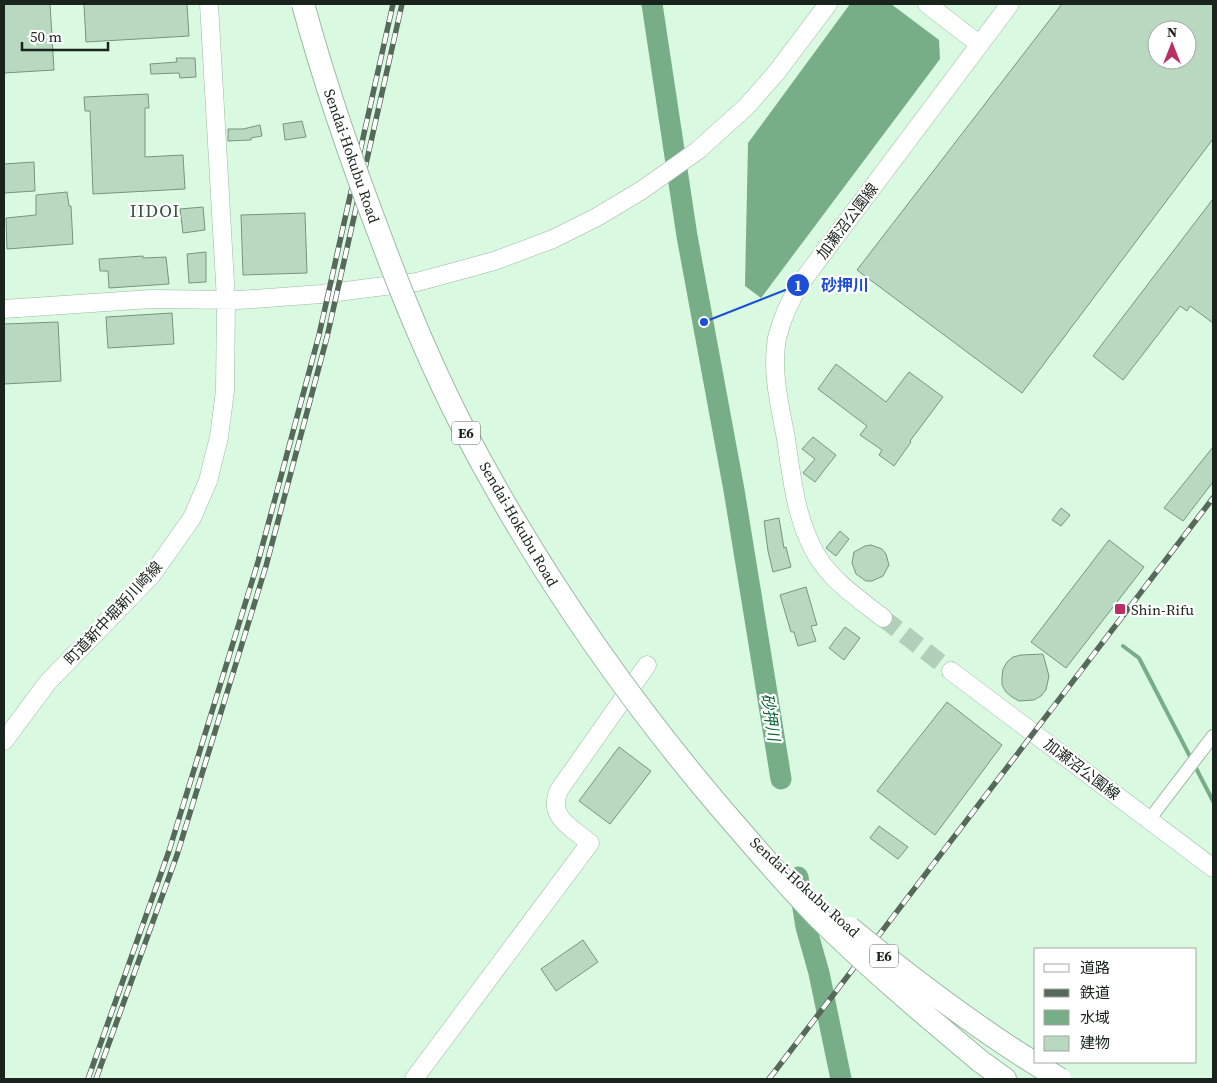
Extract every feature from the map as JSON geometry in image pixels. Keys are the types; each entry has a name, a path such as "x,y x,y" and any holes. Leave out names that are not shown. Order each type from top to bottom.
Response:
{"highway":[{"name":"Sendai-Hokubu Road","path":"303,4 340,128 406,306 460,422 511,514 576,619 647,717 757,852 820,919 926,1016 980,1061"},
{"name":"Sendai-Hokubu Road","path":"724,812 790,877 886,957 984,1031 1034,1063"},
{"path":"980,1061 1000,1079"},
{"path":"980,1061 1005,1079"},
{"name":"Sendai-Hokubu Road","path":"1035,1063 1060,1079"}],"street":[{"name":"町道新中堀新川崎線","path":"4,741 48,682 151,576 192,518 208,481 219,437 224,392 226,300 209,4"},
{"path":"4,309 151,299 226,300 322,294 390,286 438,277 494,262 553,239 597,217 642,190 697,151 746,107 776,73 828,4"},
{"path":"926,4 979,44"},
{"name":"加瀬沼公園線","path":"883,618 835,580 817,556 806,533 795,496 776,380 777,338 790,300 803,280 1010,4"},
{"path":"414,1079 590,843 563,822 556,810 554,800 559,790 647,665"},
{"name":"加瀬沼公園線","path":"952,671 1213,868"},
{"path":"1149,820 1213,736"}],"water":[{"path":"850,4 891,4 939,40 940,59 761,298 745,286 748,143"}],"building":[{"path":"4,4 50,4 54,70 4,73"},
{"path":"84,4 187,4 189,36 86,42"},
{"path":"1062,4 1213,4 1213,139 1022,393 857,270"},
{"path":"176,58 195,58 196,77 180,78 179,73 151,74 150,64 177,62"},
{"path":"148,94 149,108 145,108 145,157 183,155 185,189 93,194 90,111 85,111 84,97"},
{"path":"302,121 306,137 285,140 283,124"},
{"path":"260,125 262,136 251,138 251,140 228,141 228,129 243,129"},
{"path":"34,162 35,191 4,193 4,164"},
{"path":"67,192 69,206 71,206 73,244 7,249 6,218 36,215 36,195"},
{"path":"1213,199 1213,323 1190,306 1187,311 1180,306 1123,380 1093,356"},
{"path":"203,207 205,230 183,233 180,209"},
{"path":"305,213 307,273 243,275 241,215"},
{"path":"206,252 206,282 189,283 187,254"},
{"path":"143,256 143,258 166,257 169,284 109,288 108,271 100,271 99,259"},
{"path":"172,313 174,344 108,348 106,317"},
{"path":"58,322 61,381 4,384 4,324"},
{"path":"836,364 886,402 909,372 943,397 894,466 879,455 882,450 860,435 867,426 818,389"},
{"path":"813,437 836,455 815,482 803,473 815,459 802,449"},
{"path":"1213,447 1213,482 1183,521 1164,508"},
{"path":"1061,508 1070,515 1061,526 1052,520"},
{"path":"779,518 784,548 786,547 791,567 773,572 764,521"},
{"path":"840,531 849,539 836,556 826,548"},
{"path":"1109,540 1144,567 1066,668 1031,642"},
{"path":"871,545 882,549 886,554 889,565 883,576 872,581 866,581 856,574 852,563 854,552"},
{"path":"806,587 817,625 811,626 816,641 798,646 794,632 791,632 780,595"},
{"path":"845,627 860,638 844,660 829,648"},
{"path":"1043,654 1049,676 1046,690 1041,696 1034,700 1019,701 1006,692 1002,685 1002,677 1003,669 1007,662 1013,657 1021,655"},
{"path":"947,702 1002,745 935,835 877,791"},
{"path":"619,747 651,771 610,824 579,801"},
{"path":"879,826 908,847 898,859 870,838"},
{"path":"583,940 598,962 556,991 541,969"}],"waterway":[{"name":"砂押川","path":"652,4 687,236 734,490 781,779"},
{"path":"1123,646 1139,658 1213,801"},
{"name":"砂押川","path":"798,877 806,927 819,973 841,1079"}],"tunnel":[{"path":"883,618 951,671"}],"railway":[{"path":"88,1079 169,851 258,562 319,335 393,4"},
{"path":"96,1079 177,855 266,566 327,337 402,4"},
{"path":"769,1079 1213,498"}],"place":[{"name":"砂押川","path":"704,322"},
{"name":"Shin-Rifu","path":"1120,609"}],"district":[{"name":"IIDOI","path":"155,210"}]}
